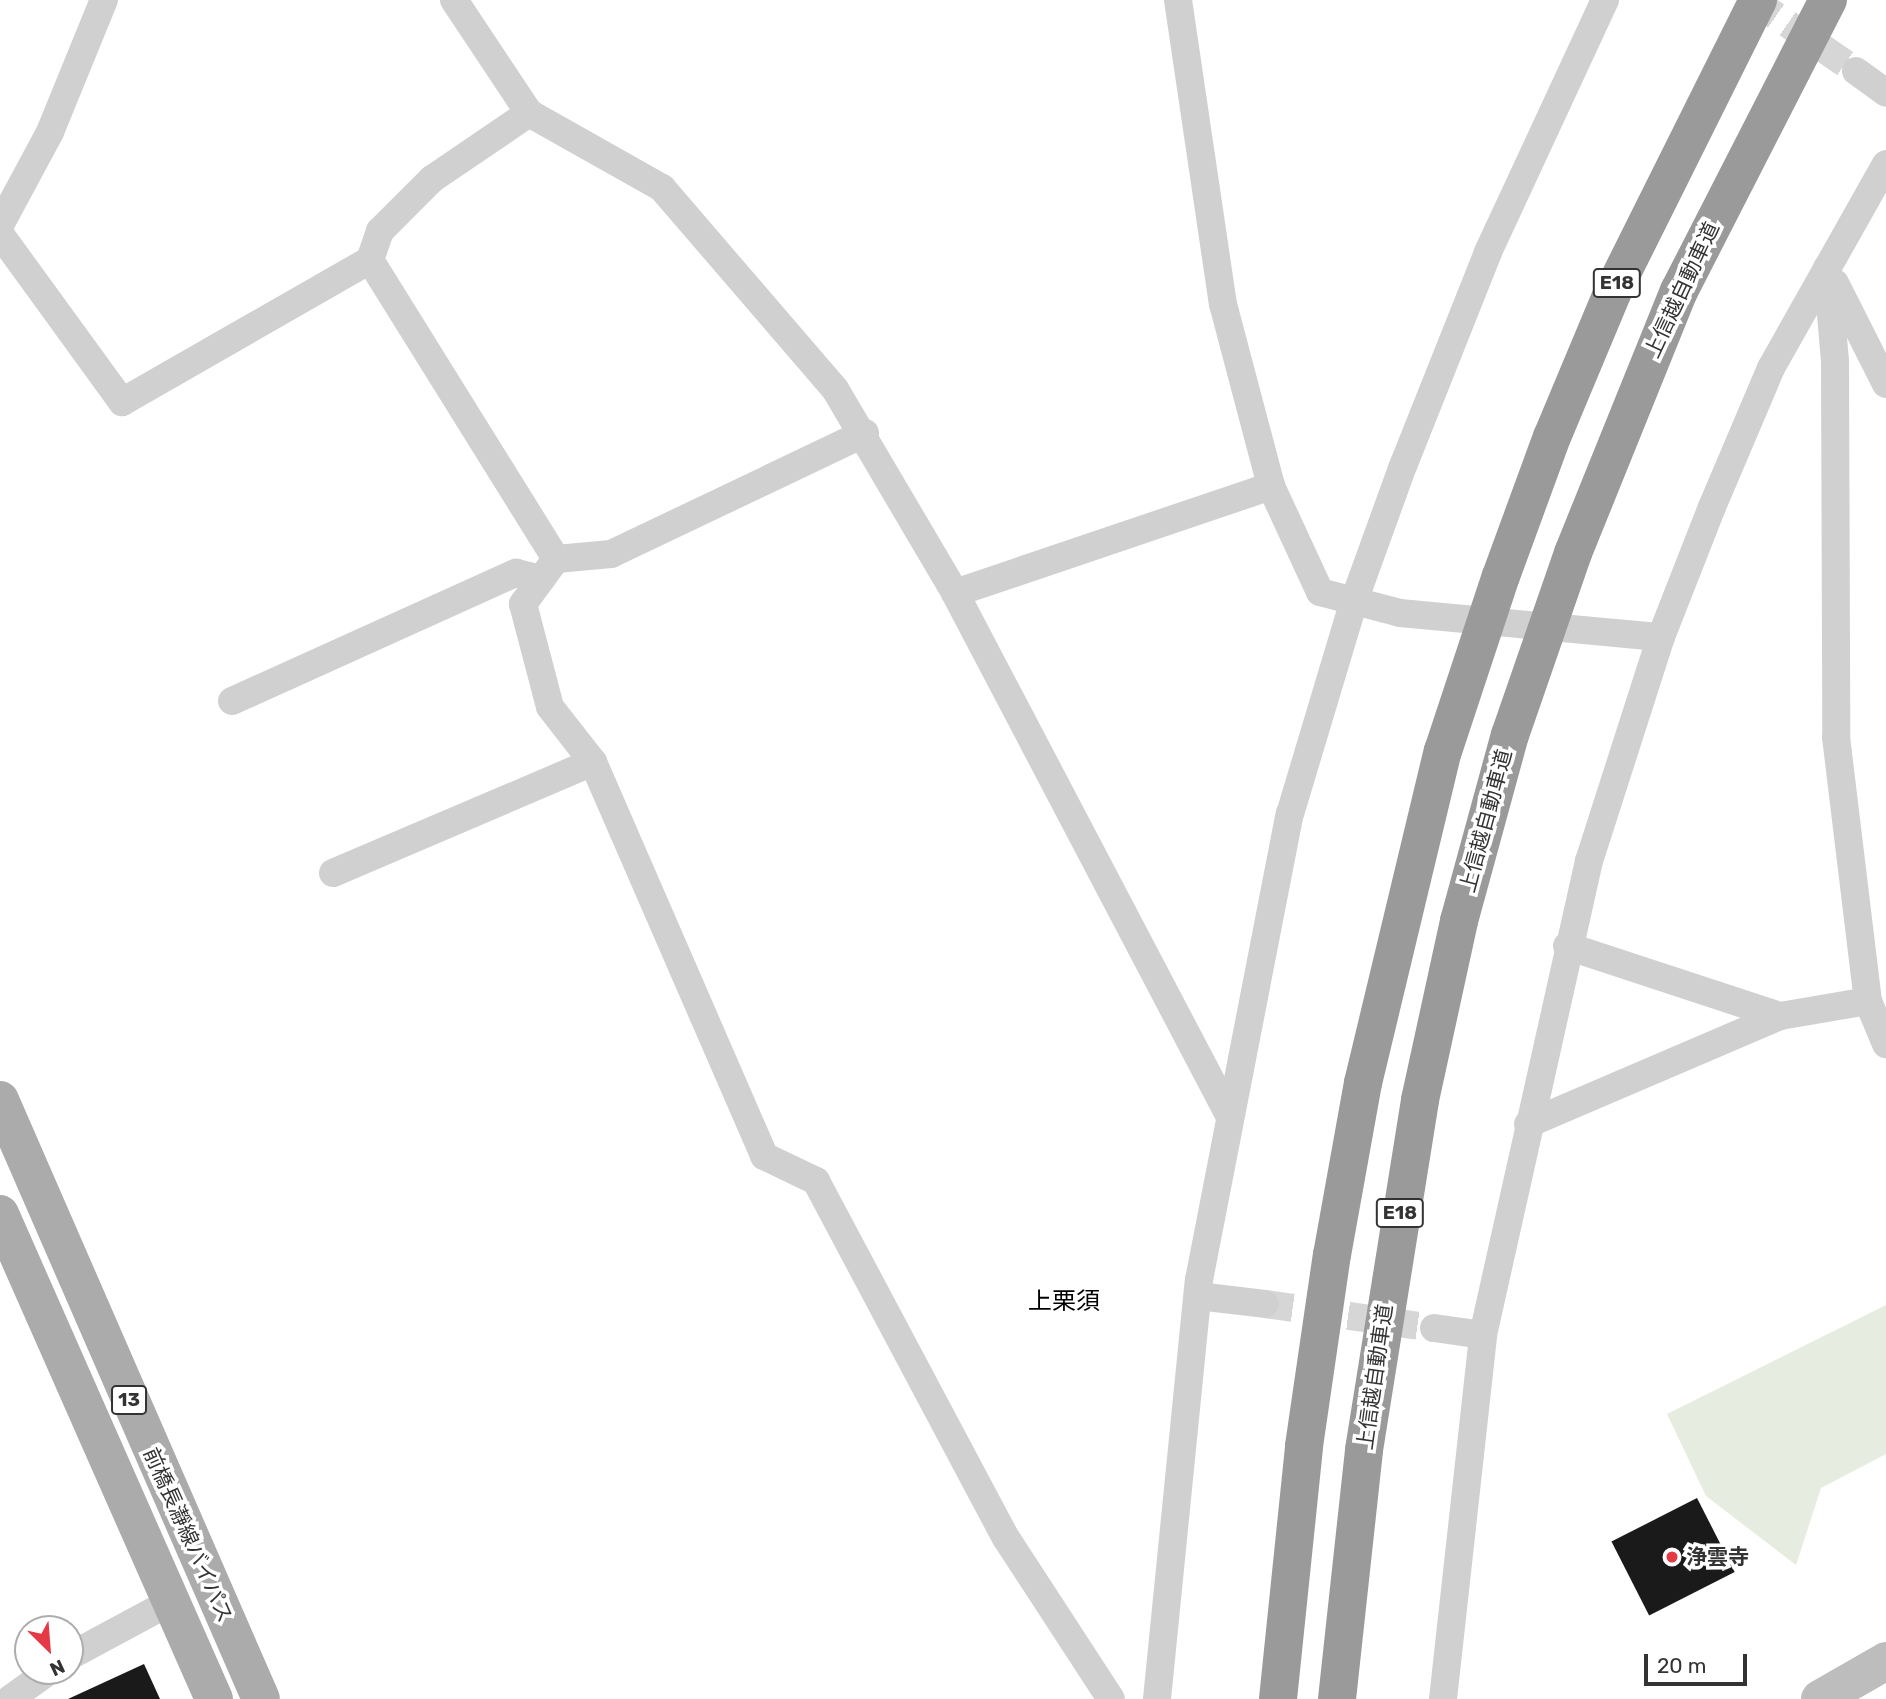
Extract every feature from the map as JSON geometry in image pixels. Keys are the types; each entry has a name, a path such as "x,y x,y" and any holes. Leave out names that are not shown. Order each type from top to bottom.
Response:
{"highway":[{"name":"E18","path":"1278,1699 1304,1446 1332,1255 1363,1083 1443,751 1501,576 1552,437 1613,291 1758,0"},
{"name":"上信越自動車道","path":"1337,1699 1364,1450 1415,1128 1459,921 1510,734 1573,553 1679,291 1828,0"}],"main road":[{"name":"前橋長瀞線バイパス","path":"0,1100 261,1699"},
{"name":"前橋長瀞線バイパス","path":"0,1214 214,1699"},
{"path":"1826,1698 1886,1661"}],"street":[{"path":"0,225 50,132 104,0"},
{"path":"454,0 529,113 662,188 835,389 865,433 955,593 1229,1115"},
{"path":"1178,0 1223,304 1271,486 1320,593 1400,614 1661,637"},
{"path":"1157,1699 1198,1296 1229,1115 1290,814 1354,601 1488,252 1605,0"},
{"path":"1856,71 1886,93"},
{"path":"0,234 122,402 370,260 380,231 432,179 529,113"},
{"path":"1443,1699 1483,1335 1567,946 1589,861 1661,637 1771,369 1886,164"},
{"path":"370,260 548,569"},
{"path":"1827,268 1886,384"},
{"path":"1827,268 1835,362 1836,737 1868,1001 1886,1044"},
{"path":"232,701 516,573 548,569 611,554 865,433"},
{"path":"955,593 1271,486"},
{"path":"548,569 523,604 550,707 593,762 764,1156 816,1181 1006,1538 1111,1699"},
{"path":"333,873 593,762"},
{"path":"1567,946 1780,1016"},
{"path":"1528,1124 1780,1016 1868,1001"},
{"path":"1198,1296 1265,1304"},
{"path":"1434,1328 1483,1335"},
{"path":"84,1648 172,1601"},
{"path":"10,1699 30,1685"}],"shaded area":[{"path":"1886,1305 1886,1454 1821,1488 1796,1565 1706,1496 1667,1414"}],"building":[{"name":"浄雲寺","path":"1697,1498 1735,1572 1649,1616 1611,1542"},
{"path":"144,1664 160,1699 68,1699"}],"tunnel":[{"path":"1753,0 1856,71"},
{"path":"1265,1304 1434,1328"}],"place":[{"name":"浄雲寺","path":"1672,1557"}],"district":[{"name":"上栗須","path":"1064,1302"}]}
